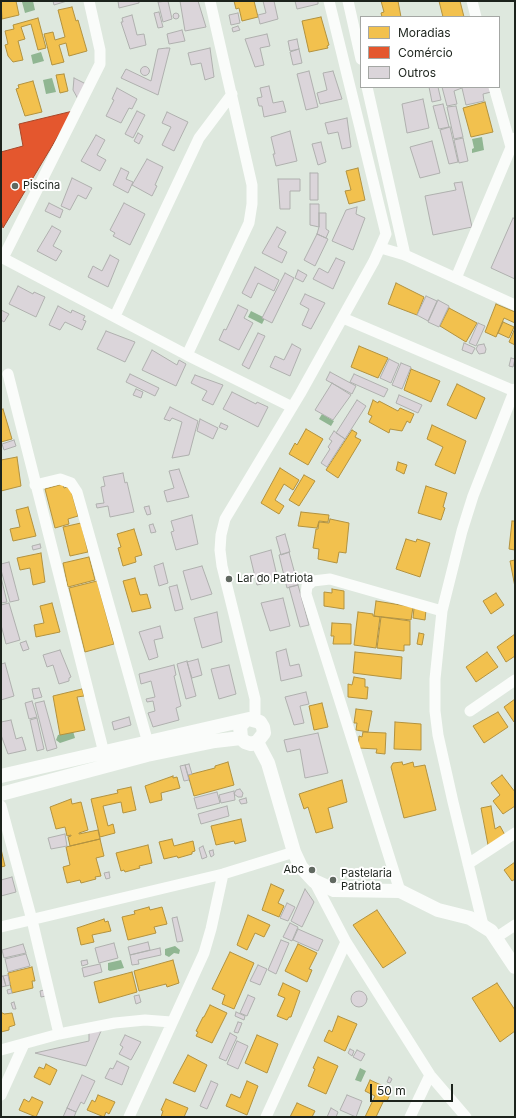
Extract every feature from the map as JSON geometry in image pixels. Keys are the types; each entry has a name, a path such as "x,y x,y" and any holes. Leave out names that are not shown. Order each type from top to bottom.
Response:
{"street":[{"path":"89,1 100,50 100,64 2,257 187,355 292,407"},
{"path":"187,355 249,223 252,204 252,185 210,1"},
{"path":"250,721 255,699 222,566 220,550 221,535 225,519 343,318 381,248 386,234 329,1"},
{"path":"348,1 360,55"},
{"path":"472,1 476,16"},
{"path":"367,88 405,255"},
{"path":"456,278 513,142 494,88"},
{"path":"115,316 199,138 232,94"},
{"path":"381,248 405,255 515,305"},
{"path":"343,318 515,390 473,496 462,531 442,611 435,679 435,711 452,802 483,925"},
{"path":"8,374 104,753"},
{"path":"35,485 60,479 71,483 77,492 148,743"},
{"path":"400,891 306,594 307,586 313,581 330,579 442,611"},
{"path":"470,711 515,680"},
{"path":"250,721 240,726 241,738 245,742 257,742"},
{"path":"1,776 250,721 260,722 264,733 257,742"},
{"path":"1,794 147,755 215,740 241,738"},
{"path":"257,742 268,763 294,852 301,867 314,881 346,942 430,1075 466,1117"},
{"path":"1,806 32,920 59,1034"},
{"path":"468,864 515,833"},
{"path":"1,927 223,874 294,852"},
{"path":"129,1117 206,947 223,874"},
{"path":"314,881 334,890 400,891 438,910 470,918 483,925 497,937 515,967"},
{"path":"497,937 515,925"},
{"path":"266,1117 346,942"},
{"path":"1,1050 59,1034 132,1020 171,1022"},
{"path":"1,1095 24,1044"},
{"path":"410,1117 430,1075"}],"shaded area":[{"path":"33,1 35,10 25,13 22,2"},
{"path":"41,52 44,61 33,64 31,55"},
{"path":"52,78 56,92 46,94 43,80"},
{"path":"482,137 484,150 472,153 472,149 474,148 472,139"},
{"path":"251,311 265,318 262,324 248,317"},
{"path":"322,414 334,421 331,426 319,419"},
{"path":"73,731 75,738 60,743 56,740 58,735"},
{"path":"175,946 180,950 179,954 174,953 169,957 165,955 165,949"},
{"path":"121,960 124,968 110,971 108,970 108,963"},
{"path":"360,1068 366,1071 361,1082 355,1080"}],"building: Moradias":[{"path":"1,1 16,1 19,15 2,19"},
{"path":"234,1 254,1 258,17 242,21 239,8 236,9"},
{"path":"381,1 398,1 401,16 382,16 381,13 384,12"},
{"path":"439,1 460,1 464,16 443,16"},
{"path":"72,7 76,21 78,20 87,51 69,56 66,43 59,45 64,62 52,65 44,34 53,32 55,40 65,37 58,10"},
{"path":"321,17 329,45 327,46 328,48 309,52 302,21"},
{"path":"38,18 46,48 38,50 31,24 21,27 25,39 18,41 23,60 13,62 8,56 5,45 8,44 5,31 14,29 13,25"},
{"path":"64,74 68,91 60,93 56,75"},
{"path":"33,81 42,112 25,116 16,89 19,88 18,85"},
{"path":"485,102 493,132 471,137 463,108"},
{"path":"358,168 365,200 349,204 345,191 351,190 346,171"},
{"path":"396,283 424,297 417,315 388,304"},
{"path":"496,304 515,312 515,323 504,318 496,337 485,332"},
{"path":"449,308 477,323 466,342 440,326"},
{"path":"503,322 514,327 509,338 498,333"},
{"path":"515,328 515,345 509,342"},
{"path":"359,346 388,358 378,378 351,367"},
{"path":"411,369 440,381 431,402 404,390"},
{"path":"457,384 485,398 476,419 447,405"},
{"path":"373,400 378,403 379,401 398,411 400,408 414,414 410,423 407,421 402,431 390,429 389,433 369,422 372,416 368,414"},
{"path":"3,409 12,439 1,442 1,410"},
{"path":"432,425 466,441 455,474 435,465 443,447 427,439"},
{"path":"306,429 323,439 308,465 289,454 295,443 297,445"},
{"path":"352,430 357,433 355,437 361,440 338,478 326,470"},
{"path":"17,457 21,486 1,491 1,460"},
{"path":"398,462 407,465 404,474 396,470"},
{"path":"280,468 299,480 293,490 284,484 275,500 284,506 279,514 261,503"},
{"path":"304,475 315,481 299,506 289,500"},
{"path":"63,484 64,488 70,486 78,516 68,519 69,524 55,528 45,489"},
{"path":"426,486 447,493 443,507 445,508 441,520 418,513"},
{"path":"28,507 36,536 13,541 10,529 20,527 16,510"},
{"path":"301,512 329,515 328,522 319,521 317,528 298,526"},
{"path":"330,519 349,523 346,553 339,552 337,563 318,559 319,549 313,548 316,529 318,529 319,522 329,523"},
{"path":"512,521 515,521 515,550 509,549"},
{"path":"81,523 88,552 70,556 63,527"},
{"path":"134,529 142,555 135,557 136,562 123,566 118,548 121,547 117,534"},
{"path":"406,539 416,542 417,539 430,543 420,577 396,569"},
{"path":"41,553 45,582 33,585 30,568 20,570 17,558"},
{"path":"89,557 95,580 68,587 63,563"},
{"path":"515,560 515,587 510,561"},
{"path":"135,578 140,595 147,594 151,608 132,612 123,581"},
{"path":"97,581 114,644 85,652 69,588"},
{"path":"332,589 344,591 344,609 324,606 324,592 332,593"},
{"path":"496,593 504,605 491,614 483,601"},
{"path":"376,601 413,607 411,620 374,616"},
{"path":"52,603 60,632 36,637 34,625 44,623 40,606"},
{"path":"414,608 426,610 425,620 413,618"},
{"path":"358,612 373,614 373,616 380,617 376,648 354,645"},
{"path":"381,617 410,621 410,645 404,645 404,651 377,648"},
{"path":"332,623 351,624 351,644 333,644 334,636 331,636"},
{"path":"419,633 424,634 422,645 417,644"},
{"path":"515,634 515,656 506,662 497,647"},
{"path":"355,652 402,657 401,679 353,673"},
{"path":"487,652 498,667 476,682 466,667"},
{"path":"354,677 365,679 365,687 368,687 367,699 348,697 348,684 352,685"},
{"path":"82,689 84,696 77,697 85,730 60,735 53,696"},
{"path":"515,699 515,722 514,722 504,707"},
{"path":"322,703 328,727 314,730 309,706"},
{"path":"356,709 372,711 368,732 356,730 357,723 354,723"},
{"path":"498,712 508,727 484,743 473,726"},
{"path":"395,722 421,724 421,750 394,749"},
{"path":"363,732 386,733 385,754 376,753 377,749 358,748 359,736 362,737"},
{"path":"228,762 234,785 194,796 188,775 215,768 215,766"},
{"path":"402,762 403,765 413,762 414,767 425,765 436,810 404,818 391,767 393,763"},
{"path":"502,775 515,792 515,806 503,814 493,801 500,795 491,783"},
{"path":"173,776 173,778 177,777 180,788 161,793 162,800 150,803 145,786"},
{"path":"342,780 347,802 328,808 333,828 316,833 308,807 304,809 299,794"},
{"path":"131,787 136,810 123,813 121,802 103,806 108,826 113,824 115,833 100,837 91,799 118,793 117,790"},
{"path":"71,799 72,804 81,802 88,830 79,834 98,830 100,839 70,846 68,837 71,835 67,836 65,827 56,829 50,807"},
{"path":"491,806 495,829 500,826 505,835 488,845 481,808"},
{"path":"241,819 246,841 235,844 234,841 216,845 211,826"},
{"path":"100,839 104,856 96,858 101,876 81,883 80,880 67,883 63,867 70,865 66,847"},
{"path":"172,839 174,846 193,841 195,851 192,852 192,854 178,858 177,856 164,859 159,842"},
{"path":"148,845 152,863 139,866 140,868 125,872 124,870 121,871 116,853"},
{"path":"1,849 5,866 1,867"},
{"path":"515,862 515,879 512,881 504,870"},
{"path":"271,884 284,890 278,903 284,906 279,917 262,910"},
{"path":"149,907 150,910 162,907 167,924 154,927 156,933 128,940 122,917 135,914 134,911"},
{"path":"377,910 406,953 383,968 353,925"},
{"path":"248,915 270,925 264,937 255,933 247,950 237,945"},
{"path":"104,919 105,922 108,921 111,931 92,935 94,942 81,945 77,928"},
{"path":"298,944 317,953 309,969 312,970 307,982 285,971"},
{"path":"230,952 254,963 234,1009 222,1004 225,995 212,989"},
{"path":"173,960 179,983 167,987 166,984 139,991 134,971"},
{"path":"32,967 35,981 32,981 33,988 12,993 8,973"},
{"path":"132,972 137,992 99,1003 94,982"},
{"path":"283,983 300,991 291,1017 287,1020 277,1016 285,998 278,995"},
{"path":"497,983 515,1010 515,1031 500,1042 472,998"},
{"path":"210,1005 227,1013 212,1043 196,1036 198,1032 196,1031"},
{"path":"1,1013 12,1013 15,1025 9,1027 9,1030 1,1032"},
{"path":"338,1016 357,1024 345,1051 324,1041 329,1030 332,1032"},
{"path":"257,1035 278,1044 267,1073 245,1063"},
{"path":"188,1055 207,1065 195,1092 173,1083"},
{"path":"318,1057 338,1066 326,1094 308,1086"},
{"path":"46,1064 57,1070 50,1085 34,1077 39,1067 44,1069"},
{"path":"370,1080 392,1090 387,1101 384,1100 376,1117 365,1117 375,1096 365,1091"},
{"path":"247,1081 258,1086 247,1115 226,1106 231,1094 240,1098"},
{"path":"98,1095 115,1102 109,1114 106,1112 104,1117 87,1110 92,1100 95,1102"},
{"path":"32,1097 43,1102 36,1117 19,1110 24,1099 29,1102"},
{"path":"166,1099 188,1108 184,1117 161,1117 163,1111 161,1110"},
{"path":"297,1103 315,1111 312,1117 290,1117"}],"building: Comércio":[{"name":"Piscina","path":"73,111 3,228 1,220 1,152 23,146 19,124"}],"building: Outros":[{"path":"53,1 67,1 54,5"},
{"path":"118,1 139,1 139,3 119,8"},
{"path":"168,1 172,19 163,22 158,2"},
{"path":"180,1 198,1 206,27 185,31"},
{"path":"263,1 274,1 278,19 260,24 258,15 266,13"},
{"path":"295,1 318,1 318,4 297,9"},
{"path":"159,12 163,27 158,28 154,13"},
{"path":"176,13 179,16 176,19 173,16"},
{"path":"238,13 240,23 231,25 229,15"},
{"path":"132,15 137,35 144,34 146,45 130,49 121,22 123,22 122,18"},
{"path":"238,26 240,30 233,32 232,28"},
{"path":"182,30 185,41 169,44 167,34"},
{"path":"267,34 270,46 260,48 264,65 255,67 245,39"},
{"path":"297,39 299,49 290,51 288,41"},
{"path":"170,48 158,95 121,78 126,69 151,81 158,49"},
{"path":"210,48 214,77 205,80 201,63 191,65 188,53"},
{"path":"299,49 302,63 293,65 290,52"},
{"path":"143,67 147,67 149,71 147,75 143,75 141,73 141,69"},
{"path":"309,71 318,107 306,110 297,74"},
{"path":"333,71 342,99 320,104 317,93 327,90 323,73"},
{"path":"74,78 86,84 78,99 73,90"},
{"path":"269,86 273,103 283,101 286,112 264,117 262,106 259,106 257,98 262,97 260,88"},
{"path":"117,88 137,99 132,109 129,108 121,123 106,116 114,100 112,99"},
{"path":"429,88 438,88 441,100 432,102"},
{"path":"442,88 462,88 454,91 457,104 447,106"},
{"path":"462,88 490,88 491,92 483,94 484,101 466,105"},
{"path":"423,99 429,128 407,133 402,104"},
{"path":"443,104 449,127 439,129 433,106"},
{"path":"456,106 463,137 454,139 447,107"},
{"path":"137,111 145,115 133,138 125,134"},
{"path":"167,112 188,122 174,151 162,145 171,127 162,123"},
{"path":"347,118 351,147 342,149 338,132 328,134 325,123"},
{"path":"450,127 458,162 449,164 440,130"},
{"path":"290,131 297,161 276,166 271,137"},
{"path":"138,133 143,136 139,144 134,141"},
{"path":"96,135 105,140 97,155 106,160 100,171 81,161"},
{"path":"463,138 468,161 459,163 454,140"},
{"path":"432,141 440,173 420,178 410,147"},
{"path":"321,142 326,162 318,165 312,144"},
{"path":"147,159 163,167 152,196 132,185"},
{"path":"121,168 129,172 126,179 133,182 128,193 113,185"},
{"path":"310,173 318,173 318,200 310,200"},
{"path":"72,178 92,188 86,199 78,195 70,210 61,206"},
{"path":"278,179 300,179 300,191 290,191 290,209 280,209"},
{"path":"462,182 472,227 433,235 425,196 456,190 454,183"},
{"path":"49,203 63,210 60,218 45,211"},
{"path":"124,203 145,214 130,245 113,236 115,233 110,230"},
{"path":"310,204 319,204 319,227 310,225"},
{"path":"357,207 356,214 365,218 353,250 332,241 346,210"},
{"path":"319,213 326,213 326,229 329,231 326,238 317,234 319,227"},
{"path":"513,218 515,219 515,279 491,268"},
{"path":"52,226 61,231 53,246 62,251 56,261 37,251"},
{"path":"277,227 286,232 278,247 287,252 282,263 262,253"},
{"path":"317,234 328,239 315,266 304,260"},
{"path":"110,255 119,260 108,287 88,277 93,266 102,271"},
{"path":"336,258 345,262 333,289 313,279 319,268 328,273"},
{"path":"255,267 279,280 274,291 258,283 251,298 242,293"},
{"path":"298,270 307,275 303,282 295,278"},
{"path":"285,273 294,278 272,323 262,318"},
{"path":"18,286 33,294 34,292 45,297 36,317 9,304"},
{"path":"305,294 325,303 311,329 302,325 309,309 300,304"},
{"path":"426,296 437,301 428,321 417,315"},
{"path":"438,300 449,306 439,327 428,322"},
{"path":"238,305 248,310 244,318 253,323 239,350 219,340 224,329 226,330"},
{"path":"58,306 71,313 72,310 85,316 83,320 86,321 82,330 65,322 60,330 49,325"},
{"path":"1,310 9,314 4,322 1,320"},
{"path":"478,323 485,326 476,346 469,343"},
{"path":"106,331 135,342 125,362 97,349"},
{"path":"258,333 265,336 249,369 242,365"},
{"path":"464,343 475,348 472,354 462,350"},
{"path":"292,344 301,349 290,376 270,367 275,356 284,360"},
{"path":"484,344 486,349 485,353 479,354 476,349 478,345"},
{"path":"152,350 177,365 179,360 186,364 176,386 142,370"},
{"path":"511,358 515,359 513,367 509,366"},
{"path":"389,359 399,364 391,383 380,378"},
{"path":"401,363 411,367 402,389 392,385"},
{"path":"330,372 356,386 352,394 326,380"},
{"path":"130,374 159,388 155,396 126,382"},
{"path":"354,374 388,389 384,397 350,382"},
{"path":"195,375 223,385 213,405 202,400 207,391 191,383"},
{"path":"332,383 351,395 333,420 315,410"},
{"path":"136,389 143,392 141,398 133,395"},
{"path":"232,392 256,404 257,402 268,407 258,427 223,409"},
{"path":"399,395 422,405 418,413 396,403"},
{"path":"357,400 366,406 345,439 336,433"},
{"path":"170,407 198,421 189,455 172,458 182,422 172,418 170,421 164,419"},
{"path":"200,419 218,428 213,439 197,431"},
{"path":"221,423 228,426 226,430 219,427"},
{"path":"334,431 345,439 327,467 321,463 330,449 328,447 332,441 329,439"},
{"path":"14,440 16,446 4,450 2,444"},
{"path":"179,469 189,497 167,502 164,491 174,488 169,471"},
{"path":"123,473 125,483 127,482 134,512 110,517 108,506 97,508 96,504 104,503 101,487 105,486 103,477"},
{"path":"149,506 151,514 147,515 144,507"},
{"path":"192,515 198,544 176,550 171,532 174,531 171,521"},
{"path":"153,524 156,532 151,533 149,525"},
{"path":"285,534 290,552 281,555 276,537"},
{"path":"40,544 41,548 33,550 32,546"},
{"path":"271,550 278,580 257,585 250,556"},
{"path":"289,552 298,585 287,588 279,555"},
{"path":"9,562 19,600 10,602 1,570 1,564"},
{"path":"163,563 168,583 159,586 154,566"},
{"path":"202,566 212,594 191,600 183,571"},
{"path":"1,577 7,602 1,603"},
{"path":"177,585 183,609 175,611 169,587"},
{"path":"298,585 309,625 300,627 289,587"},
{"path":"283,598 290,626 270,631 261,603"},
{"path":"9,603 20,640 6,644 1,625 1,605"},
{"path":"217,612 222,642 202,648 194,618"},
{"path":"160,626 163,638 154,640 158,657 149,660 139,632"},
{"path":"26,641 29,649 23,651 20,643"},
{"path":"286,649 290,666 299,664 302,676 281,681 276,652"},
{"path":"60,650 71,677 69,678 69,681 59,684 53,665 47,667 43,655"},
{"path":"198,659 202,675 192,678 187,662"},
{"path":"187,661 196,696 186,699 177,664"},
{"path":"5,663 14,696 1,700 1,664"},
{"path":"174,665 176,675 174,676 181,706 176,708 179,720 153,727 148,713 155,711 153,701 147,702 146,699 155,697 151,681 141,684 139,674"},
{"path":"229,665 236,694 219,699 211,669"},
{"path":"39,688 42,697 34,699 32,689"},
{"path":"306,692 309,704 300,706 304,723 294,725 285,697"},
{"path":"32,701 37,717 29,719 25,703"},
{"path":"44,701 57,748 47,751 35,703"},
{"path":"129,717 131,725 114,730 112,722"},
{"path":"37,718 44,749 37,751 30,720"},
{"path":"11,720 16,739 22,737 26,750 8,754 1,735 1,722"},
{"path":"318,733 328,773 305,778 300,749 287,752 284,740"},
{"path":"189,764 192,774 188,775 185,765"},
{"path":"185,765 189,780 184,781 180,766"},
{"path":"240,789 243,793 242,797 238,797 234,794 236,790"},
{"path":"234,791 235,800 221,803 219,795"},
{"path":"217,792 220,803 197,809 194,798"},
{"path":"246,798 247,803 241,804 239,800"},
{"path":"227,806 229,816 201,824 198,814"},
{"path":"65,834 67,846 51,849 48,838"},
{"path":"203,846 207,857 202,859 199,848"},
{"path":"213,850 214,855 211,857 209,851"},
{"path":"109,872 110,878 106,879 104,873"},
{"path":"12,877 16,892 1,896 1,880"},
{"path":"305,889 314,902 302,927 291,921"},
{"path":"287,903 295,907 288,921 280,918"},
{"path":"177,917 183,941 177,942 172,918"},
{"path":"290,923 298,927 292,941 283,937"},
{"path":"298,929 323,940 318,951 293,940"},
{"path":"281,940 289,943 276,974 268,970"},
{"path":"148,942 150,950 130,955 128,947"},
{"path":"114,943 118,958 99,963 95,948"},
{"path":"23,944 26,953 4,958 2,950"},
{"path":"160,948 161,955 138,960 139,964 132,965 130,955"},
{"path":"26,954 30,966 8,972 5,959"},
{"path":"87,960 88,964 82,966 81,961"},
{"path":"100,964 102,972 84,977 82,968"},
{"path":"258,965 267,969 260,985 250,981"},
{"path":"8,975 10,985 6,986 3,976"},
{"path":"1,976 3,976 6,986 1,987"},
{"path":"11,989 12,993 8,994 7,990"},
{"path":"44,990 46,996 41,997 40,991"},
{"path":"359,991 365,993 367,999 365,1005 359,1007 353,1005 351,999 353,993"},
{"path":"139,995 141,1002 136,1004 134,996"},
{"path":"248,995 255,998 247,1016 240,1013"},
{"path":"14,1002 16,1009 13,1009 11,1003"},
{"path":"236,1012 245,1016 244,1020 235,1016"},
{"path":"238,1022 242,1023 238,1033 234,1032"},
{"path":"101,1031 86,1066 35,1053 89,1041 89,1032"},
{"path":"230,1033 237,1037 226,1061 219,1058"},
{"path":"125,1035 141,1042 131,1060 119,1054 123,1047 120,1045"},
{"path":"237,1041 248,1046 238,1069 227,1064"},
{"path":"350,1049 354,1051 352,1056 348,1053"},
{"path":"357,1050 365,1054 361,1061 353,1057"},
{"path":"117,1061 129,1067 122,1085 105,1078 110,1068 113,1069"},
{"path":"82,1075 95,1081 84,1104 81,1102 76,1112 67,1108"},
{"path":"389,1077 392,1079 390,1083 387,1082"},
{"path":"211,1081 218,1084 207,1109 200,1106"},
{"path":"347,1095 362,1101 356,1117 340,1110"},
{"path":"67,1108 76,1112 74,1117 63,1117"},
{"path":"331,1108 338,1112 336,1117 327,1117"}],"place":[{"name":"Piscina","path":"15,186"},
{"name":"Lar do Patriota","path":"229,579"},
{"name":"Abc","path":"312,870"},
{"name":"Pastelaria Patriota","path":"333,880"}]}
